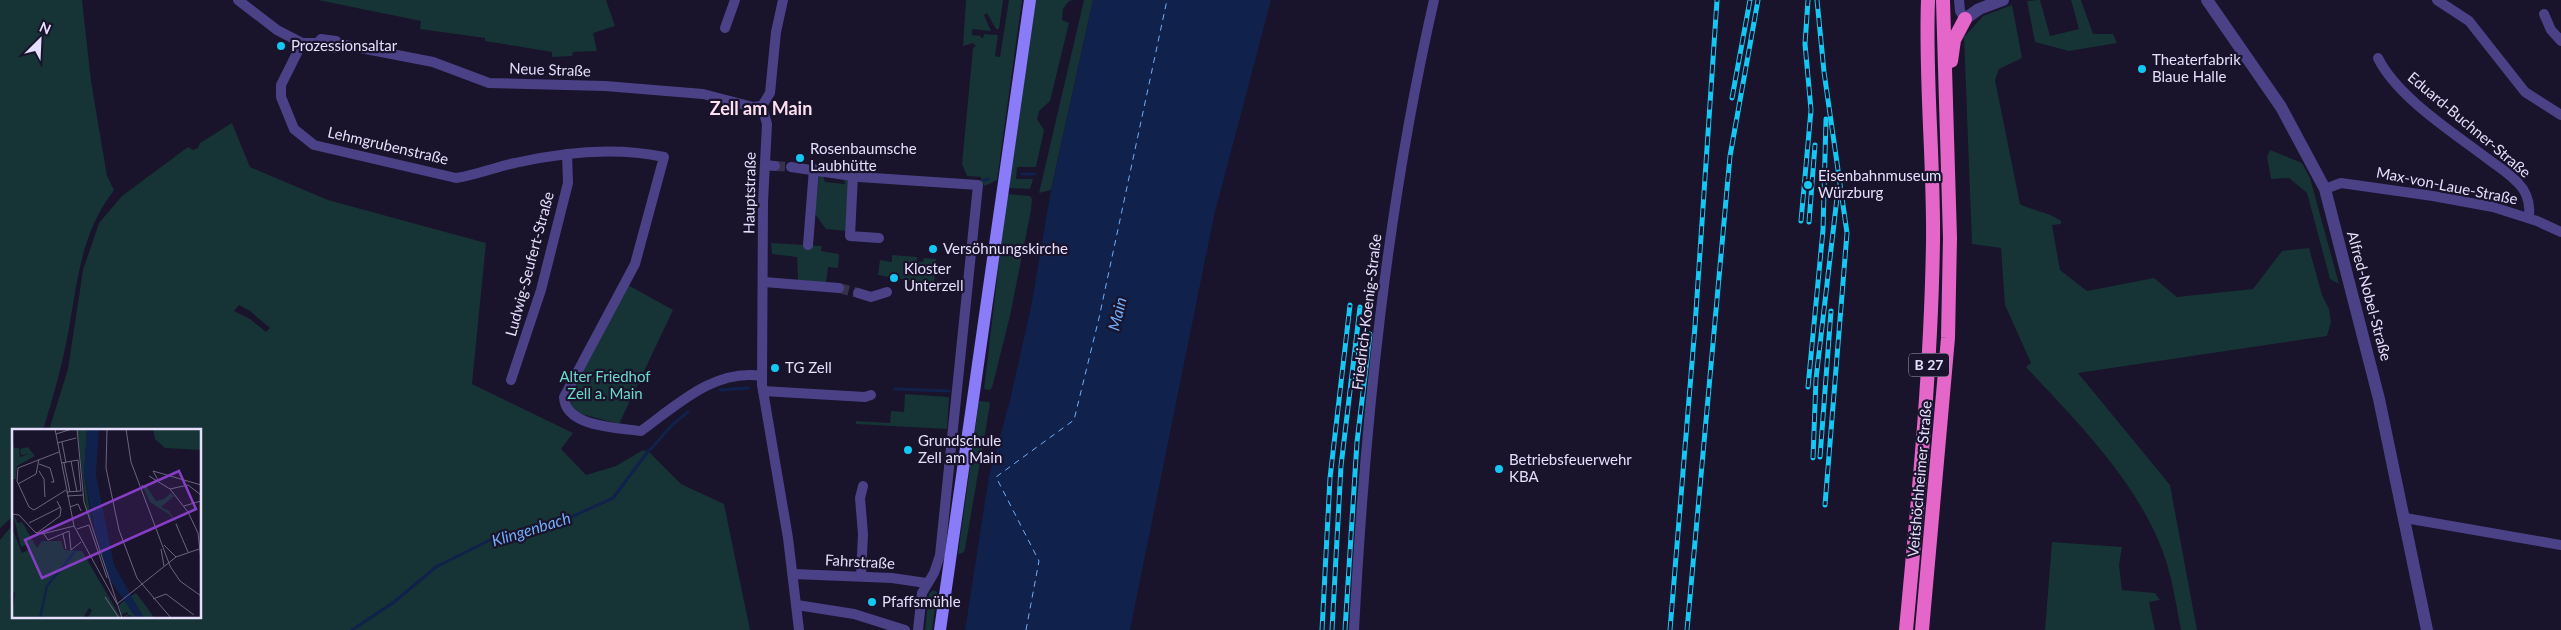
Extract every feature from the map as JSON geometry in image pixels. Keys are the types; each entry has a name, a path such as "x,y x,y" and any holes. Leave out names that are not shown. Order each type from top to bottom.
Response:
{"highway":[{"name":"Veitshöchheimer Straße","path":"1906,630 1928,393 1930,342 1933,240 1928,0"},
{"name":"Veitshöchheimer Straße","path":"1922,630 1948,338 1950,238 1944,0"},
{"path":"1945,96 1952,87 1951,54 1954,40 1965,19"}],"main road":[{"path":"940,630 1030,0"}],"street":[{"name":"Neue Straße","path":"238,0 278,30 302,43 318,43 321,47 337,48 340,44 433,62 489,83 613,87 703,94 753,107 762,106"},
{"path":"725,28 735,0"},
{"path":"762,106 770,93 776,32 784,0"},
{"name":"Friedrich-Koenig-Straße","path":"1354,630 1365,451 1386,276 1416,78 1434,0"},
{"path":"1959,0 1960,11 1965,19 1979,9 2003,0"},
{"name":"Alfred-Nobel-Straße","path":"2207,0 2281,107 2325,189 2379,399 2427,630"},
{"path":"2437,0 2469,21 2525,92 2561,115"},
{"path":"2544,14 2551,30 2561,41"},
{"name":"Lehmgrubenstraße","path":"302,43 280,85 281,97 294,129 314,145 456,178 474,175 515,163 568,154 603,152 648,154 664,158 635,264 564,397 567,409 578,419 641,431 718,380 737,374 762,376"},
{"name":"Eduard-Buchner-Straße","path":"2378,58 2386,75 2433,117 2515,179 2527,196 2530,206 2529,218"},
{"name":"Hauptstraße","path":"762,106 767,124 770,165 764,282 763,391 797,605 799,630"},
{"name":"Ludwig-Seufert-Straße","path":"510,380 541,290 568,183 568,154"},
{"path":"791,167 853,175 978,185 940,554 934,573 926,583 922,594 918,630"},
{"path":"808,245 814,169"},
{"path":"853,175 850,236 879,238"},
{"name":"Max-von-Laue-Straße","path":"2325,189 2340,183 2358,184 2493,207 2529,218 2561,232"},
{"path":"764,282 839,288"},
{"path":"858,293 871,297 887,292"},
{"path":"763,391 865,397 871,395"},
{"path":"861,576 863,534 860,498 863,486"},
{"path":"2405,518 2561,545"},
{"name":"Fahrstraße","path":"792,574 861,576 926,583"},
{"path":"797,605 854,614 905,630"}],"green space":[{"path":"0,0 82,0 91,81 107,176 114,190 94,224 87,241 78,277 63,358 43,429 12,429 12,514 0,528"},
{"path":"318,0 606,0 615,26 593,33 597,51 573,52 572,56 552,57 552,52 485,41 485,38 420,29 421,21"},
{"path":"966,0 1003,0 999,29 996,29 987,13 984,15 991,31 972,29 972,35 981,36 981,38 983,38 984,34 998,35 995,56 1000,57 1009,0 1022,0 997,180 985,186 981,182 981,177 967,176 962,164 973,48 976,46 973,43 963,46"},
{"path":"1035,0 1075,0 1069,1 1063,9 1062,20 1069,23 1050,101 1039,111 1037,119 1044,130 1036,167 1017,167 1016,179 1033,179 1030,189 1009,188"},
{"path":"1084,0 1093,0 1051,190 1039,193"},
{"path":"2040,0 2050,36 2079,29 2071,0 2081,0 2093,34 2113,34 2117,43 2069,51 2035,42 2027,1"},
{"path":"2012,5 2022,58 1999,69 1995,80 2020,204 2061,221 2061,224 2052,225 2060,270 2087,291 2154,278 2177,297 2253,289 2282,251 2309,248 2322,295 2329,309 2331,322 2327,336 2078,373 2170,485 2197,630 2181,630 2163,552 2137,500 2121,476 2085,431 2026,367 2031,363 2005,305 2001,248 1972,244 1964,37 1983,16"},
{"path":"232,123 250,167 328,200 486,243 472,384 573,433 561,449 586,475 616,466 643,450 649,452 681,484 724,504 750,630 0,630 0,540 12,525 12,618 201,618 201,429 49,429 68,369 83,270 99,223 122,196 188,147 193,150 198,148 200,143","holes":["239,305 250,311 270,328 266,332 250,319 234,311"]},
{"path":"2270,150 2302,163 2310,178 2339,284 2330,279 2307,193 2289,178 2271,179 2267,157"},
{"path":"819,173 822,173 825,182 845,184 843,176 851,177 847,231 826,229 815,214"},
{"path":"1007,194 1030,196 1032,199 1031,210 1010,316 992,388 989,390 984,389"},
{"path":"771,243 822,246 821,251 839,254 838,268 828,267 826,283 798,280 797,257 772,254"},
{"path":"892,255 917,257 917,262 923,262 924,258 936,259 934,285 878,275 880,260 892,262"},
{"name":"Alter Friedhof Zell a. Main","path":"628,285 673,310 619,424 574,412 569,396"},
{"path":"905,394 949,397 947,429 856,424 856,421 890,423 891,411 904,412"},
{"path":"979,401 990,402 989,410 965,549 963,553 958,554"},
{"path":"2052,542 2122,547 2119,565 2122,590 2155,593 2160,600 2149,602 2155,630 2045,630"},
{"path":"933,590 937,592 932,630 925,630 929,594"}],"water":[{"name":"Main","path":"1093,0 1271,0 1214,216 1130,630 965,630 989,476 1010,400 1031,307 1051,190"}],"waterway":[{"path":"1022,174 1035,174"},
{"path":"984,180 988,179"},
{"name":"Klingenbach","path":"720,390 749,388"},
{"name":"Klingenbach","path":"895,389 949,391"},
{"name":"Klingenbach","path":"651,449 672,425 688,412"},
{"name":"Klingenbach","path":"352,630 394,602 436,567 498,536 569,518 613,498 649,450"}],"ferry route":[{"path":"1026,630 1039,561 996,477 1074,420 1099,318 1167,0"}],"tunnel":[{"path":"775,166 791,167"},
{"path":"839,288 858,293"}],"railway":[{"path":"1670,630 1695,326 1717,0"},
{"path":"1732,98 1750,0"},
{"path":"1687,630 1730,156 1758,0"},
{"path":"1801,221 1811,110 1805,44 1808,0"},
{"path":"1817,0 1824,72 1847,233 1825,505"},
{"path":"1808,387 1823,230 1826,119"},
{"path":"1809,222 1815,145"},
{"path":"1813,458 1816,379 1838,189"},
{"path":"1322,630 1330,478 1350,305"},
{"path":"1332,630 1341,466 1360,307"},
{"path":"1820,457 1831,311"},
{"path":"1345,630 1357,442 1370,334"}],"place":[{"name":"Prozessionsaltar","path":"281,46"},
{"name":"Theaterfabrik Blaue Halle","path":"2142,69"},
{"name":"Rosenbaumsche Laubhütte","path":"800,158"},
{"name":"Eisenbahnmuseum Würzburg","path":"1808,185"},
{"name":"Versöhnungskirche","path":"933,249"},
{"name":"Kloster Unterzell","path":"894,278"},
{"name":"TG Zell","path":"775,368"},
{"name":"Grundschule Zell am Main","path":"908,450"},
{"name":"Betriebsfeuerwehr KBA","path":"1499,469"},
{"name":"Pfaffsmühle","path":"872,602"}],"district":[{"name":"Zell am Main","path":"761,109"}]}
